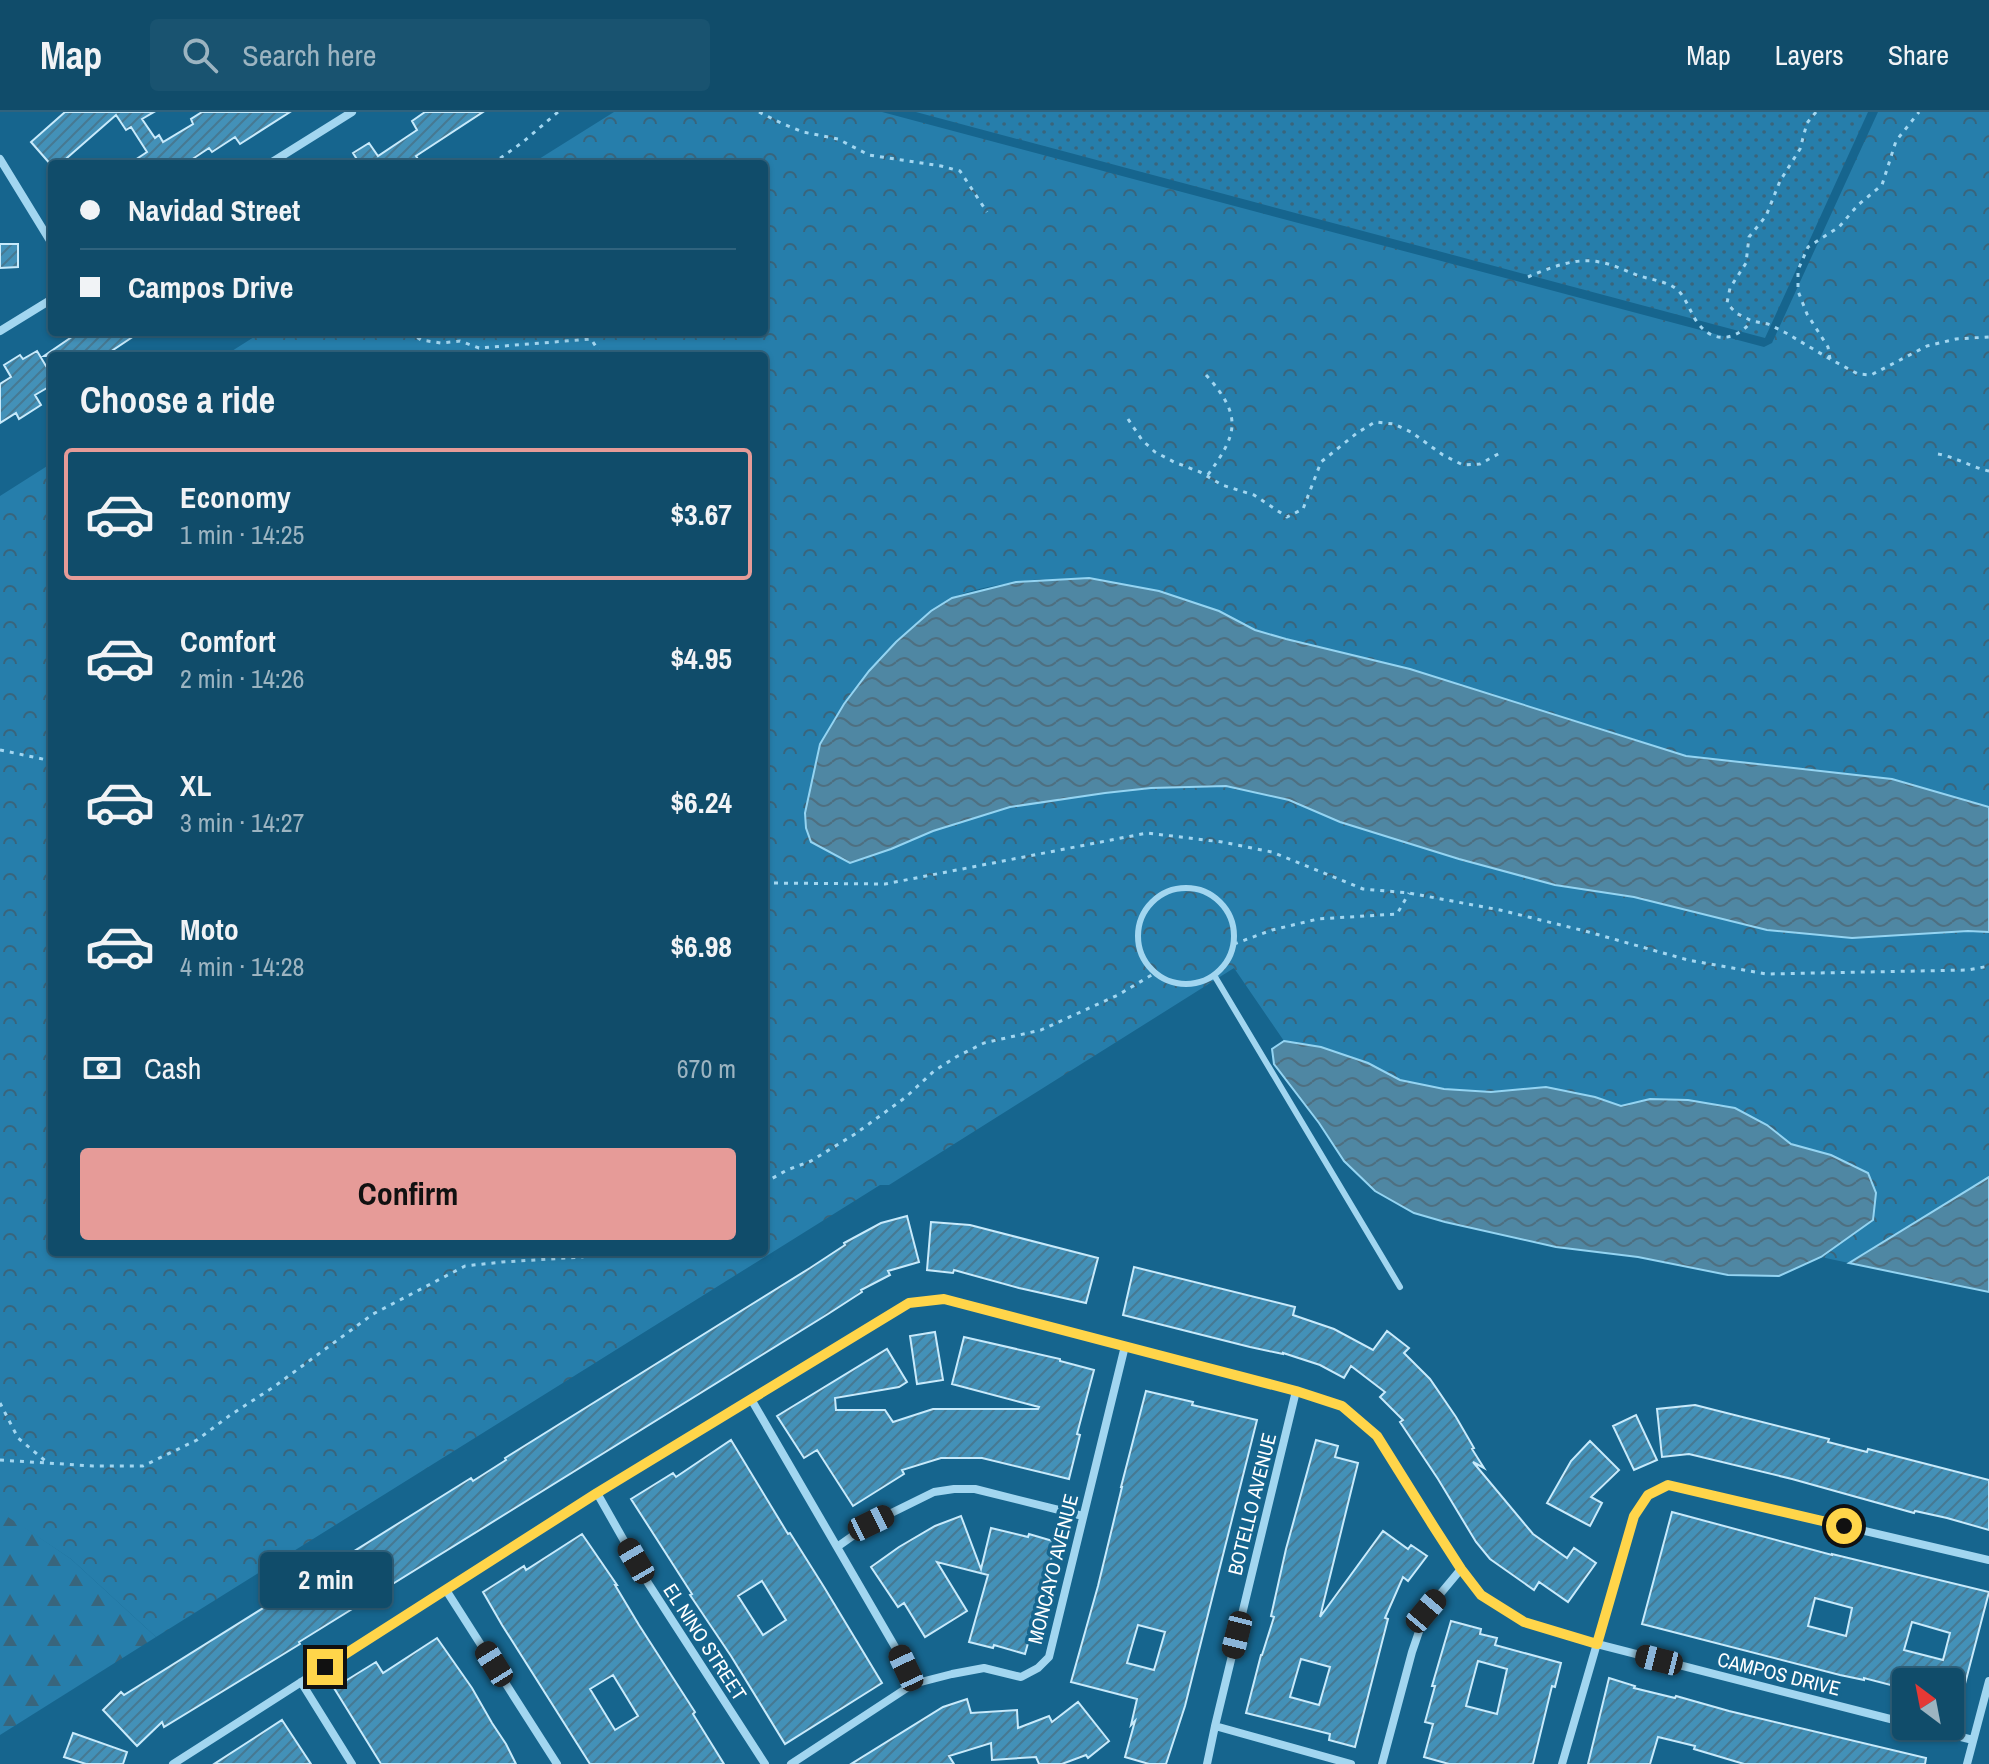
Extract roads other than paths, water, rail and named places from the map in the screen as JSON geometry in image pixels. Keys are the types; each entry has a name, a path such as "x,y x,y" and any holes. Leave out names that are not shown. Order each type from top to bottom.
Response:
{"street":[{"path":"275,160 352,112"},
{"path":"0,159 48,237"},
{"path":"0,331 48,301"},
{"name":"CAMPOS DRIVE","path":"173,1764 597,1493 909,1303 944,1299 1296,1391 1342,1406 1377,1436 1461,1569 1481,1595 1524,1622 1597,1644 1892,1719"},
{"name":"MONCAYO AVENUE","path":"791,1764 913,1684 984,1668 1021,1677 1038,1668 1049,1657 1125,1346"},
{"name":"BOTELLO AVENUE","path":"1207,1764 1296,1391"},
{"path":"751,1399 898,1652 913,1684"},
{"path":"1562,1764 1634,1516 1648,1495 1668,1485 1989,1560"},
{"path":"837,1547 871,1523 934,1492 954,1489 975,1489 1083,1516"},
{"name":"EL NINO STREET","path":"597,1493 648,1583 765,1764"},
{"path":"1382,1764 1426,1611 1461,1569"},
{"path":"446,1590 557,1764"},
{"path":"1967,1764 1989,1681"},
{"path":"301,1682 352,1764"},
{"path":"1215,1726 1351,1764"},
{"path":"1964,1738 1973,1740"}],"lane":[{"path":"1192,888 1207,892 1220,901 1229,914 1234,929 1234,944 1230,956 1214,975 1200,982 1185,984 1169,981 1155,973 1145,962 1139,948 1141,917 1162,894 1192,888"},
{"path":"1214,975 1400,1287"}],"water":[{"path":"1089,578 1159,591 1219,611 1255,630 1410,669 1686,756 1892,779 1989,807 1989,932 1852,938 1767,930 1634,897 1555,885 1340,822 1289,800 1226,786 1151,788 1010,807 933,831 850,863 811,842 805,813 820,744 844,704 896,642 931,611 952,598 1016,582"},
{"path":"1284,1041 1321,1047 1368,1063 1400,1080 1444,1089 1491,1092 1546,1087 1621,1106 1650,1099 1688,1100 1735,1108 1767,1125 1791,1144 1831,1155 1868,1173 1876,1193 1873,1220 1821,1257 1779,1276 1728,1275 1638,1257 1556,1247 1414,1213 1375,1191 1344,1161 1274,1064 1272,1049"},
{"path":"1989,1177 1989,1292 1849,1263"}]}
